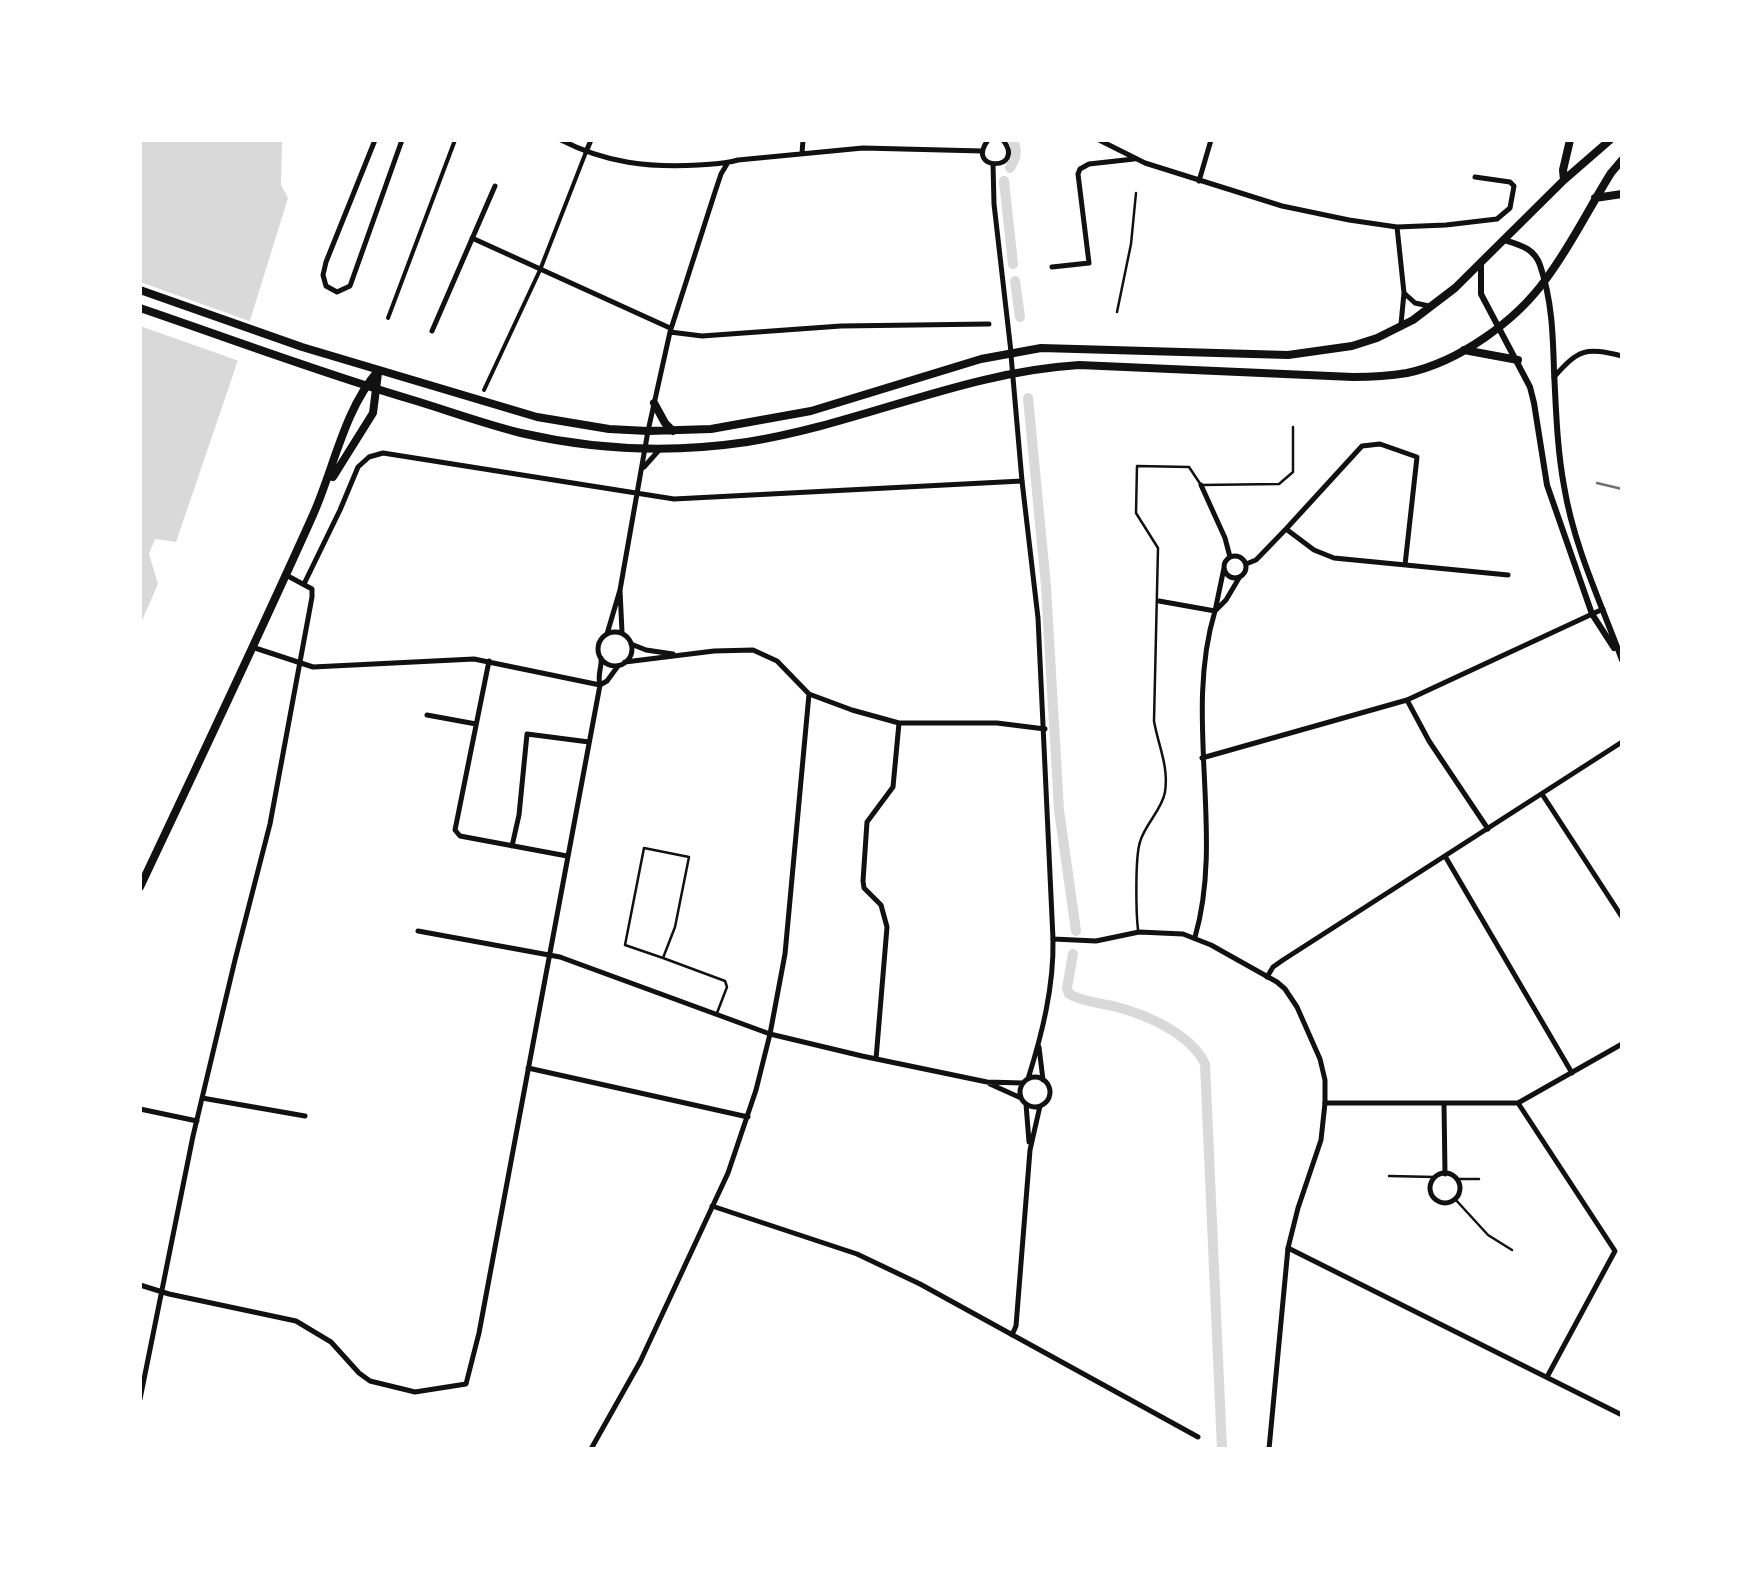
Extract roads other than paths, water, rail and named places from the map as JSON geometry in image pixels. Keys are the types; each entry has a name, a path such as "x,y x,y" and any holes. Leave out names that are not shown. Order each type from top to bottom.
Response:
{"main road":[{"path":"1564,180 1570,140"},
{"path":"140,290 302,346 537,417 609,429 711,429 811,411 1011,352 1051,347 1288,355 1352,346 1401,326 1432,307 1610,140"},
{"path":"140,308 377,390 521,433 598,446 725,445 770,438 1012,372 1078,365 1353,377 1412,372 1464,350 1520,309 1545,282 1622,160"},
{"path":"1595,198 1622,194"},
{"path":"1504,240 1532,252 1540,264 1552,309 1563,483 1571,523 1622,661"},
{"path":"1481,262 1480,285 1486,302 1518,360 1534,403 1547,486 1592,614 1622,661"},
{"path":"1464,350 1518,360"},
{"path":"140,888 319,503 365,386 378,370"},
{"path":"319,503 373,413 378,370"},
{"path":"654,403 673,431"}],"street":[{"path":"375,140 322,275 326,286 337,292 350,286 402,140"},
{"path":"388,318 454,140"},
{"path":"561,140 586,152 649,166 727,164 863,148 982,151"},
{"path":"484,390 540,270 591,140"},
{"path":"802,153 803,140"},
{"path":"988,140 982,151 984,159 994,164 1008,156 1009,148 1003,140"},
{"path":"1099,140 1134,159 1282,206 1397,227 1497,219 1510,208 1514,186 1475,177"},
{"path":"1200,181 1211,140"},
{"path":"1052,267 1089,262 1080,169 1089,164 1134,159"},
{"path":"140,1285 296,1321 331,1342 365,1378 410,1392 466,1384 479,1333 590,742 602,665 600,642 607,634 620,590 670,330 714,192 727,164"},
{"path":"994,164 994,204 1038,618 1054,939 1039,1044 1020,1090 1021,1098"},
{"path":"432,331 495,186"},
{"path":"1397,227 1404,293 1401,326"},
{"path":"472,238 670,330 702,336 841,326 989,324"},
{"path":"1404,293 1415,303 1432,307"},
{"path":"1554,377 1582,352 1598,350 1622,356"},
{"path":"1246,564 1256,560 1286,530 1362,446 1380,444 1417,457 1405,566"},
{"path":"642,469 661,448"},
{"path":"304,584 358,467 369,457 383,453 674,499 1022,480"},
{"path":"1201,485 1230,557"},
{"path":"1286,530 1314,550 1334,558 1508,574"},
{"path":"1195,937 1207,865 1202,758 1207,652 1214,611 1225,562 1230,557 1240,557 1246,571 1214,611"},
{"path":"1224,568 1230,577 1239,578"},
{"path":"140,1399 197,1120 270,824 312,589 286,575"},
{"path":"620,590 623,634 631,644 646,650 676,654 754,650 777,661 809,694 899,723 997,723 1044,729"},
{"path":"1159,601 1214,611"},
{"path":"1202,758 1407,700 1603,609"},
{"path":"607,634 623,634"},
{"path":"252,646 312,667 467,659 600,685 631,654 631,644"},
{"path":"601,658 610,664 676,654"},
{"path":"489,661 455,830 460,836 568,856"},
{"path":"591,1449 640,1362 728,1173 748,1117 770,1034 785,954 809,694"},
{"path":"1407,700 1429,741 1488,830"},
{"path":"427,716 476,724"},
{"path":"876,1059 886,927 881,904 862,881 867,822 893,786 899,723"},
{"path":"512,846 519,814 525,736 590,742"},
{"path":"1266,976 1273,966 1622,742"},
{"path":"1542,794 1622,917"},
{"path":"1445,856 1572,1073"},
{"path":"1054,939 1096,941 1156,931 1195,937 1285,989 1320,1059 1325,1080 1321,1140 1288,1248 1269,1449"},
{"path":"418,932 562,958 770,1034 987,1082 1044,1080"},
{"path":"1012,1335 1016,1326 1030,1150 1040,1106 1050,1092 1044,1080 1039,1044"},
{"path":"1325,1103 1518,1104 1622,1044"},
{"path":"528,1068 748,1117"},
{"path":"987,1082 1026,1104 1030,1150"},
{"path":"202,1098 305,1116"},
{"path":"1444,1103 1445,1174"},
{"path":"1026,1104 1040,1106"},
{"path":"1518,1104 1615,1251 1547,1377"},
{"path":"140,1109 197,1120"},
{"path":"1445,1174 1456,1179 1459,1190 1455,1199 1444,1203 1434,1198 1430,1188 1435,1177 1445,1174"},
{"path":"712,1206 857,1254 920,1284 1198,1436"},
{"path":"1288,1248 1622,1415"}],"lane":[{"path":"1117,312 1131,244 1136,193"},
{"path":"1139,932 1139,842 1165,793 1165,757 1154,721 1158,548 1136,514 1137,466 1190,467 1201,485 1279,484 1292,472 1293,427"},
{"path":"664,958 675,928 689,857 644,848 624,944 725,981 727,986 717,1015"},
{"path":"1388,1176 1435,1177"},
{"path":"1456,1179 1479,1178"},
{"path":"1455,1199 1488,1235 1512,1250"}],"waterway":[{"path":"1010,168 1016,154 1013,140"},
{"path":"1004,181 1013,264"},
{"path":"1015,281 1020,317"},
{"path":"1028,398 1046,586 1059,810 1076,931"},
{"path":"1073,954 1069,994 1154,1021 1190,1044 1205,1064 1222,1449"}],"railway":[{"path":"1597,483 1622,489"}]}
